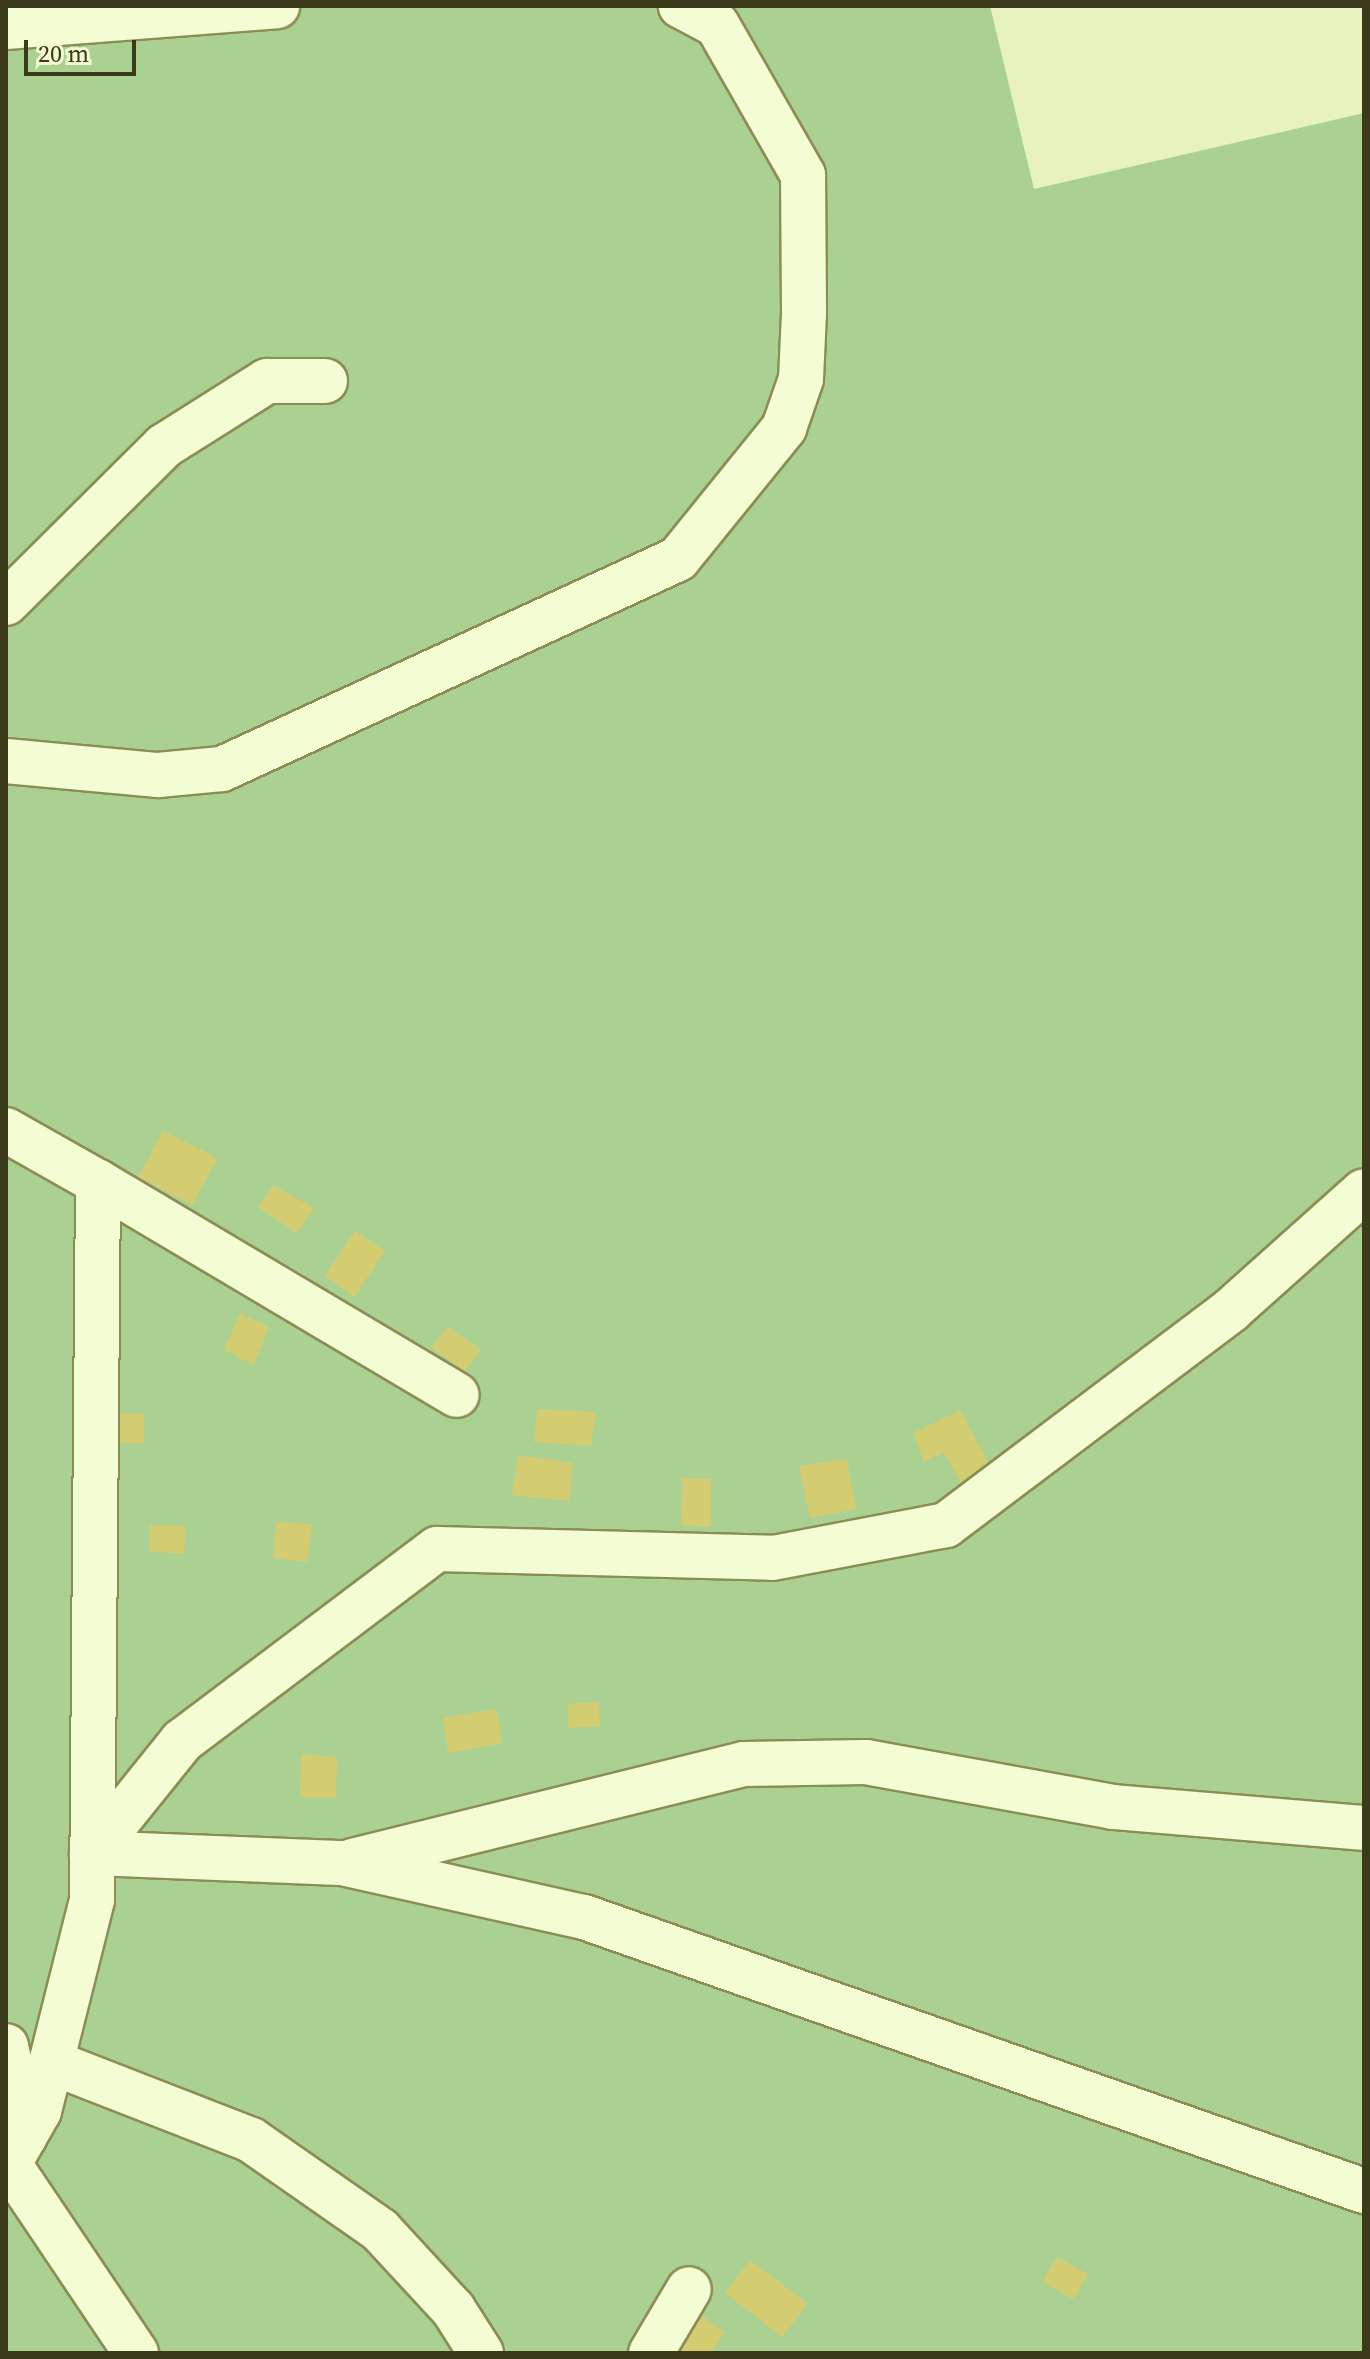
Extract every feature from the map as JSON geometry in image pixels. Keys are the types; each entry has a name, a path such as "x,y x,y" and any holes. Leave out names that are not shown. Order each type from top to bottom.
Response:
{"street":[{"path":"6,27 277,6"},
{"path":"6,761 158,775 222,769 678,559 784,428 801,379 804,313 803,175 717,25 681,6"},
{"path":"6,603 164,446 267,381 325,381"},
{"path":"6,1130 457,1395"},
{"path":"13,2156 39,2111 92,1900 98,1182"},
{"path":"92,1853 182,1741 437,1549 773,1558 946,1525 1231,1310 1364,1191"},
{"path":"342,1863 744,1764 866,1762 1113,1807 1364,1828"},
{"path":"92,1853 342,1863 584,1917 1364,2191"},
{"path":"6,2046 13,2156 136,2353"},
{"path":"51,2062 251,2140 380,2230 453,2309 481,2353"},
{"path":"651,2353 689,2289"}],"green space":[{"path":"990,6 1034,189 1364,113 1364,2353 6,2353 6,7"}],"building":[{"path":"163,1131 218,1158 192,1205 138,1177"},
{"path":"273,1185 314,1208 297,1233 258,1207"},
{"path":"355,1231 385,1251 354,1297 325,1276"},
{"path":"240,1313 269,1327 254,1365 224,1350"},
{"path":"448,1327 481,1350 464,1371 431,1347"},
{"path":"537,1409 596,1412 591,1446 534,1442"},
{"path":"960,1410 988,1463 961,1483 944,1452 924,1462 913,1433"},
{"path":"104,1413 144,1414 144,1443 106,1443"},
{"path":"518,1455 573,1463 569,1501 512,1495"},
{"path":"847,1459 856,1509 810,1518 799,1466"},
{"path":"682,1478 711,1479 711,1527 681,1525"},
{"path":"276,1522 312,1524 307,1562 273,1558"},
{"path":"150,1525 186,1526 184,1554 149,1551"},
{"path":"598,1702 600,1726 568,1728 568,1704"},
{"path":"497,1709 502,1743 448,1753 443,1718"},
{"path":"301,1754 337,1757 336,1798 300,1797"},
{"path":"1057,2257 1088,2274 1073,2299 1042,2282"},
{"path":"750,2260 808,2304 782,2337 725,2293"},
{"path":"691,2308 725,2332 711,2353 678,2353 667,2344"}]}
